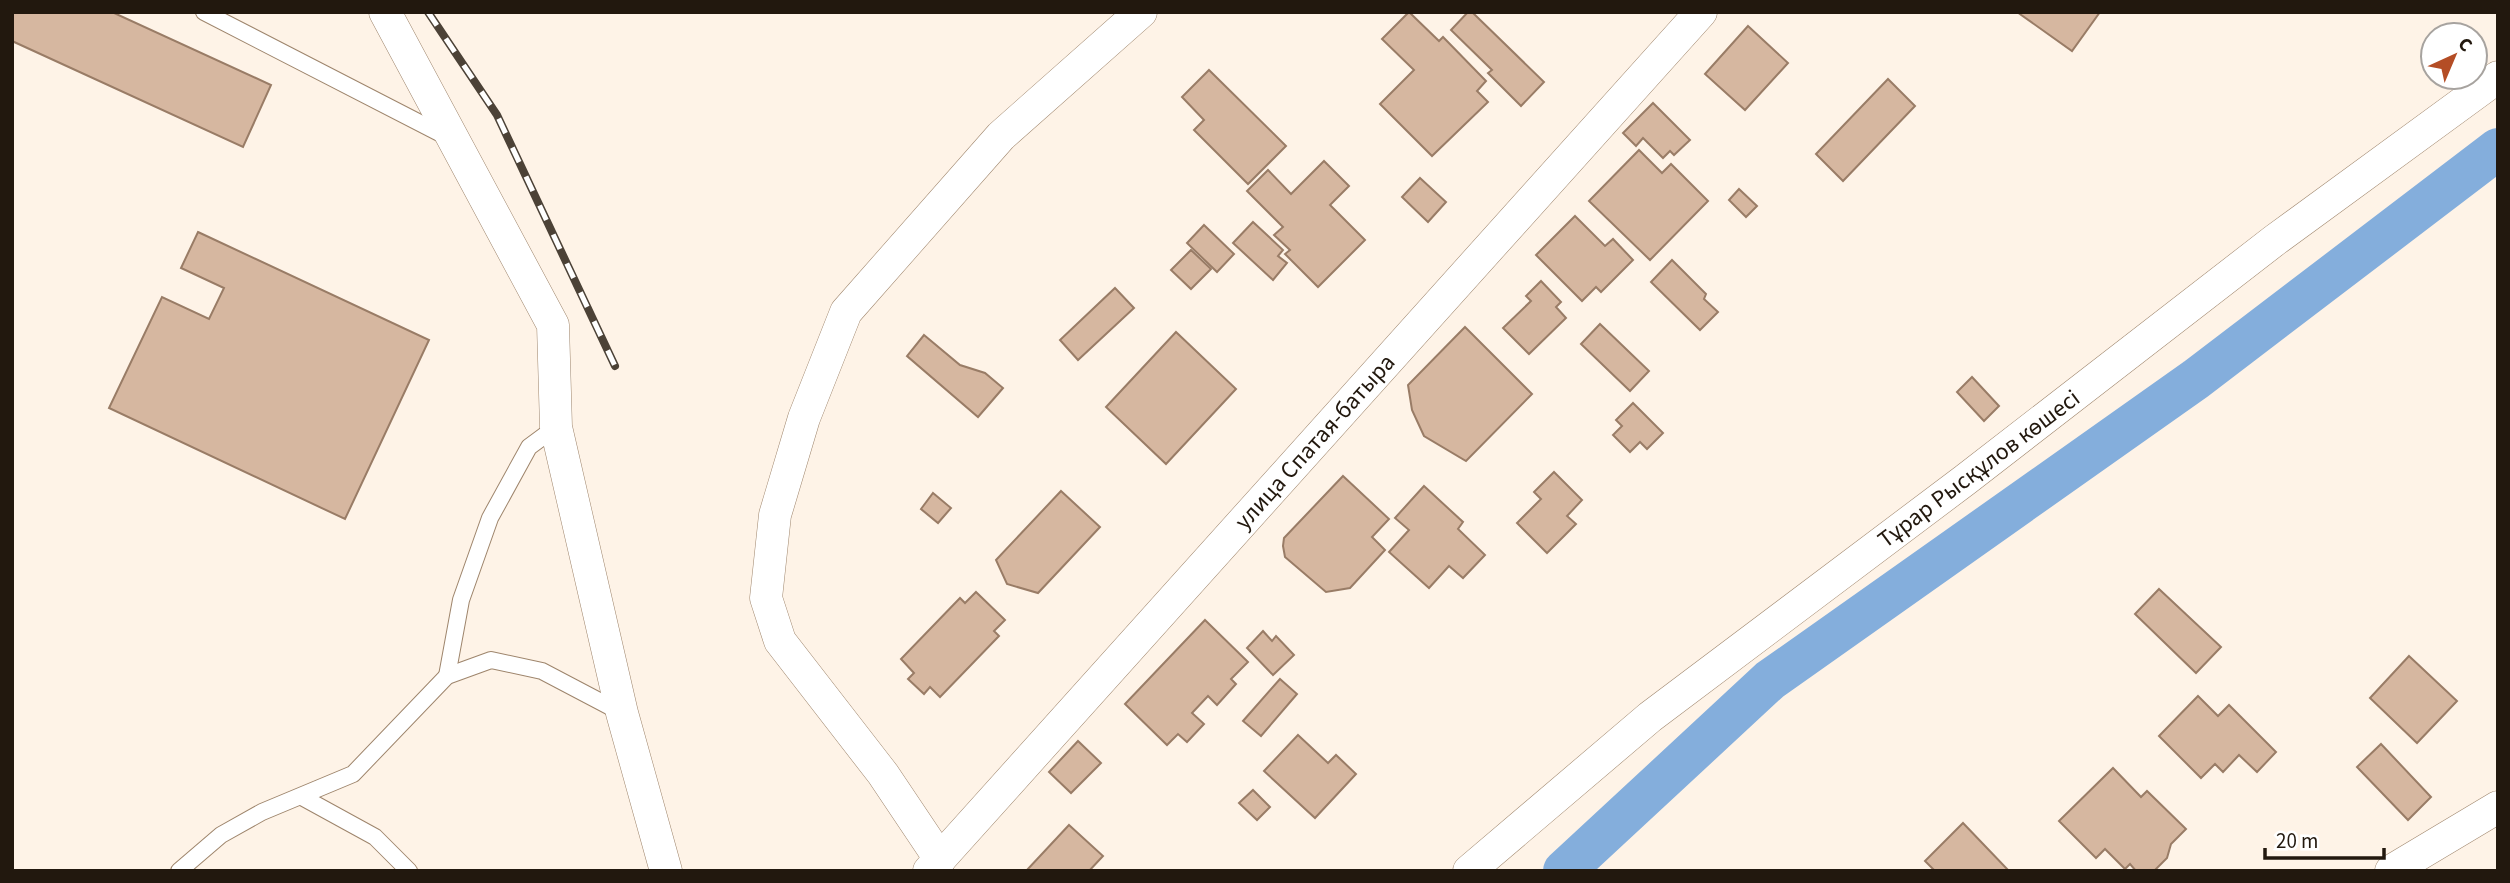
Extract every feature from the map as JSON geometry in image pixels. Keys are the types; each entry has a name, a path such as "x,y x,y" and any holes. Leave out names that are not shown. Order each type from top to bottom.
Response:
{"street":[{"path":"384,12 553,325 556,427 622,713 666,871"},
{"path":"934,865 883,774 780,641 766,598 775,515 804,418 846,312 1001,135 1141,12"},
{"name":"улица Спатая-батыра","path":"934,865 1701,12"},
{"name":"Тұрар Рысқұлов көшесі","path":"1469,871 1650,717 1965,481 2275,240 2498,77"},
{"path":"2391,871 2498,807"}],"lane":[{"path":"204,12 454,141"},
{"path":"447,676 461,600 490,518 529,447 556,427"},
{"path":"179,871 221,835 262,812 353,774 447,676 491,660 542,671 622,713"},
{"path":"302,797 374,836 409,871"}],"building":[{"path":"12,12 112,12 271,85 243,147 12,41"},
{"path":"1409,12 1439,41 1443,37 1486,81 1477,91 1488,102 1432,156 1380,104 1414,70 1382,39"},
{"path":"1468,12 1472,12 1544,82 1521,106 1488,73 1492,70 1451,30"},
{"path":"2017,12 2100,12 2072,51"},
{"path":"1748,26 1788,63 1745,110 1705,74"},
{"path":"1209,70 1286,146 1248,184 1194,130 1204,120 1182,97"},
{"path":"1888,79 1915,106 1843,181 1816,154"},
{"path":"1653,103 1690,140 1674,155 1670,151 1663,158 1643,138 1636,146 1623,133"},
{"path":"1639,150 1662,173 1671,164 1708,201 1650,260 1589,201"},
{"path":"1324,161 1349,186 1330,205 1365,240 1318,287 1285,254 1290,250 1274,235 1283,227 1247,191 1268,170 1291,194"},
{"path":"1420,178 1446,202 1428,222 1402,197"},
{"path":"1739,189 1757,206 1746,217 1729,200"},
{"path":"1575,216 1605,246 1613,239 1633,260 1601,292 1596,287 1582,301 1536,255"},
{"path":"1253,222 1283,250 1278,256 1287,263 1273,280 1233,243"},
{"path":"1204,225 1234,254 1217,272 1187,243"},
{"path":"198,232 429,340 345,519 109,408 162,297 209,319 224,288 181,268"},
{"path":"1191,250 1211,269 1191,289 1171,270"},
{"path":"1672,260 1706,294 1704,299 1718,312 1700,330 1651,282"},
{"path":"1541,281 1561,302 1556,307 1566,318 1529,354 1503,328 1531,301 1526,296"},
{"path":"1115,288 1134,308 1078,360 1060,340"},
{"path":"1600,324 1649,371 1630,391 1581,344"},
{"path":"1465,327 1532,394 1466,461 1424,436 1412,410 1408,385"},
{"path":"1176,332 1236,389 1166,464 1106,407"},
{"path":"924,335 960,365 985,373 1003,388 978,417 907,356"},
{"path":"1972,377 1999,406 1984,421 1957,392"},
{"path":"1633,403 1663,433 1647,449 1640,442 1630,452 1613,435 1622,426 1616,420"},
{"path":"1554,472 1582,500 1567,516 1576,524 1547,553 1517,523 1541,499 1534,492"},
{"path":"1343,476 1389,519 1372,537 1385,550 1350,588 1326,592 1285,557 1284,538"},
{"path":"1424,486 1463,522 1458,529 1485,555 1463,578 1449,566 1429,588 1389,552 1409,530 1395,518"},
{"path":"1061,491 1100,527 1038,593 1007,584 996,560"},
{"path":"933,493 951,508 938,523 921,509"},
{"path":"2159,589 2221,647 2196,673 2135,614"},
{"path":"976,592 1005,620 994,631 999,636 940,697 930,687 924,694 908,679 914,673 901,659 960,598 965,603"},
{"path":"1205,620 1248,662 1231,679 1236,684 1217,705 1208,696 1192,713 1204,724 1187,742 1178,734 1167,745 1125,704"},
{"path":"1263,631 1272,641 1276,636 1294,655 1273,675 1247,648"},
{"path":"2409,656 2457,701 2417,743 2370,698"},
{"path":"1280,679 1297,694 1261,736 1243,721"},
{"path":"2198,696 2218,716 2229,705 2276,752 2257,772 2239,755 2223,772 2215,764 2201,778 2159,736"},
{"path":"1298,735 1328,763 1336,755 1356,774 1315,818 1264,771"},
{"path":"1078,741 1101,763 1071,793 1049,772"},
{"path":"2381,744 2431,797 2408,820 2357,767"},
{"path":"2113,768 2141,797 2147,791 2186,829 2171,844 2167,858 2154,871 2136,871 2130,864 2125,869 2105,849 2096,858 2059,821"},
{"path":"1253,790 1270,807 1257,820 1239,803"},
{"path":"1963,823 2009,871 1935,871 1925,861"},
{"path":"1069,825 1103,856 1089,871 1026,871"}],"waterway":[{"path":"1564,871 1770,680 2196,379 2498,149"}],"railway":[{"path":"428,12 497,115 615,366"}]}
